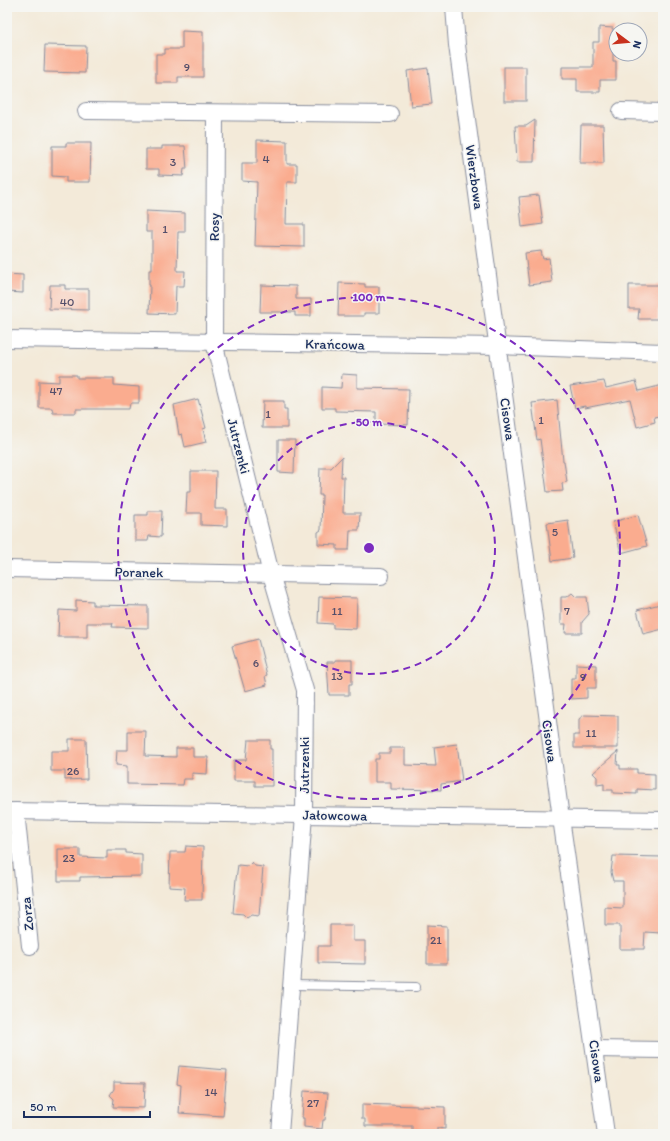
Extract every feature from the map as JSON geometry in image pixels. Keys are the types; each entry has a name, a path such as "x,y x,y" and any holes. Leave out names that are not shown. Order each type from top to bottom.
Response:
{"street":[{"name":"Wierzbowa","path":"454,7 457,45 498,346"},
{"path":"86,110 215,113 390,114"},
{"path":"622,112 663,112"},
{"name":"Rosy","path":"214,342 215,113"},
{"name":"Krańcowa","path":"7,340 498,346 663,352"},
{"name":"Jutrzenki","path":"214,342 271,574 305,690 304,815 280,1134"},
{"name":"Cisowa","path":"498,346 560,818 595,1050 606,1134"},
{"name":"Poranek","path":"7,570 271,574"},
{"path":"271,574 382,576"},
{"name":"Jałowcowa","path":"12,811 663,820"},
{"name":"Zorza","path":"12,811 30,946"},
{"path":"595,1050 663,1050"}],"lane":[{"path":"291,985 416,987"}],"building":[{"path":"599,27 608,28 608,62 616,62 616,80 600,80 600,92 577,92 577,79 562,79 562,67 593,67 593,42 599,42"},
{"path":"182,31 203,32 203,77 178,77 178,83 156,83 156,54 165,54 165,49 182,49"},
{"path":"45,45 86,46 85,73 44,72"},
{"path":"504,67 526,67 526,101 504,101"},
{"path":"428,68 432,104 411,106 407,71"},
{"path":"535,120 534,162 517,162 515,126 526,126"},
{"path":"581,125 603,125 604,163 580,163"},
{"path":"257,140 287,141 287,164 297,164 297,182 287,182 286,224 304,224 304,247 255,246 257,182 242,181 242,163 257,163"},
{"path":"66,143 91,143 90,182 66,182 66,177 52,176 52,146 66,146"},
{"path":"162,146 185,146 187,169 184,169 183,176 159,175 159,169 146,169 146,149 162,149"},
{"path":"539,195 543,224 522,227 519,197"},
{"path":"146,211 185,213 185,232 178,232 177,271 185,271 184,286 176,286 175,314 149,313 149,270 152,270 152,232 146,232"},
{"path":"541,251 543,259 549,258 552,282 529,285 525,253"},
{"path":"7,274 23,275 23,293 7,292"},
{"path":"339,283 365,284 365,287 379,287 379,313 364,313 364,316 338,316"},
{"path":"50,285 65,285 65,289 89,289 89,310 49,309"},
{"path":"261,285 296,286 296,299 311,299 311,316 295,316 295,312 260,312"},
{"path":"629,285 663,285 663,310 658,310 658,319 638,319 639,309 629,309"},
{"path":"342,374 357,375 357,388 409,389 408,425 376,424 376,412 335,411 335,408 322,408 322,387 341,388"},
{"path":"59,375 77,375 77,378 114,378 114,385 139,387 139,403 130,403 129,409 76,409 76,413 53,413 52,408 39,408 39,381 59,382"},
{"path":"604,381 606,388 636,381 639,391 663,385 663,415 654,417 655,422 637,427 630,399 585,408 585,406 575,408 570,386"},
{"path":"198,399 206,428 203,429 206,442 185,447 182,434 179,435 174,405"},
{"path":"557,400 563,461 567,482 562,483 563,491 547,492 540,439 537,440 532,403"},
{"path":"263,401 284,401 284,409 287,409 287,428 262,428"},
{"path":"278,440 295,440 294,473 278,472"},
{"path":"342,457 341,477 344,477 343,513 360,513 359,530 350,530 349,550 337,550 337,545 318,544 318,532 321,530 322,495 319,495 320,468 331,468"},
{"path":"191,471 216,471 215,509 227,509 227,526 201,525 201,513 186,513 187,492 191,492"},
{"path":"148,511 162,511 161,537 149,536 148,541 135,541 135,515 148,515"},
{"path":"638,515 647,546 621,553 613,522"},
{"path":"568,520 573,558 552,561 547,523"},
{"path":"572,593 576,597 587,597 589,614 582,622 582,633 565,633 566,624 561,624 561,597 567,597"},
{"path":"319,597 357,598 356,629 333,628 333,624 318,623"},
{"path":"76,600 93,601 93,605 148,606 148,628 112,627 113,623 87,623 87,637 58,637 59,610 76,611"},
{"path":"660,604 663,617 663,629 643,634 637,610"},
{"path":"258,639 267,675 265,676 267,685 245,691 232,646"},
{"path":"335,660 352,660 352,684 349,684 349,695 329,695 327,662 335,662"},
{"path":"576,664 596,665 596,688 587,688 587,698 571,699 571,678 576,678"},
{"path":"584,715 618,716 618,748 574,748 574,735 579,735 579,719"},
{"path":"128,731 146,731 145,756 176,757 176,748 193,748 193,757 208,757 207,774 192,773 192,779 184,779 183,785 127,784 127,766 116,765 117,750 128,750"},
{"path":"69,739 86,739 87,779 65,780 65,771 51,771 51,751 69,751"},
{"path":"248,740 270,740 270,749 272,749 272,786 255,786 255,781 234,781 234,760 246,760"},
{"path":"457,744 462,781 441,784 441,790 391,789 391,782 375,782 375,759 379,759 379,753 390,753 390,748 405,748 405,765 436,766 434,747"},
{"path":"618,751 617,765 620,765 620,769 637,769 637,773 655,774 655,790 637,789 637,794 613,793 613,790 604,790 604,784 597,785 597,777 593,773"},
{"path":"186,846 203,847 202,900 184,900 185,888 169,887 170,852 185,852"},
{"path":"58,849 80,849 80,857 107,858 107,850 126,850 126,853 142,854 142,876 80,877 80,881 58,881"},
{"path":"613,856 663,857 661,933 645,932 644,949 620,949 620,925 605,925 605,907 623,908 623,881 613,881 611,872"},
{"path":"252,862 255,866 263,867 259,916 251,915 247,918 243,914 233,913 236,879 238,865 248,866"},
{"path":"330,925 353,925 353,941 365,941 365,964 318,963 318,946 330,946"},
{"path":"427,925 447,926 447,964 427,964"},
{"path":"179,1066 227,1070 223,1116 179,1113 181,1085 177,1084"},
{"path":"114,1082 145,1083 144,1108 113,1107 114,1099 110,1095 114,1089"},
{"path":"304,1091 328,1093 325,1120 323,1120 322,1129 304,1127 304,1118 302,1118"},
{"path":"362,1104 445,1107 445,1129 437,1128 437,1132 412,1131 412,1126 365,1126 365,1119 362,1119"}]}
